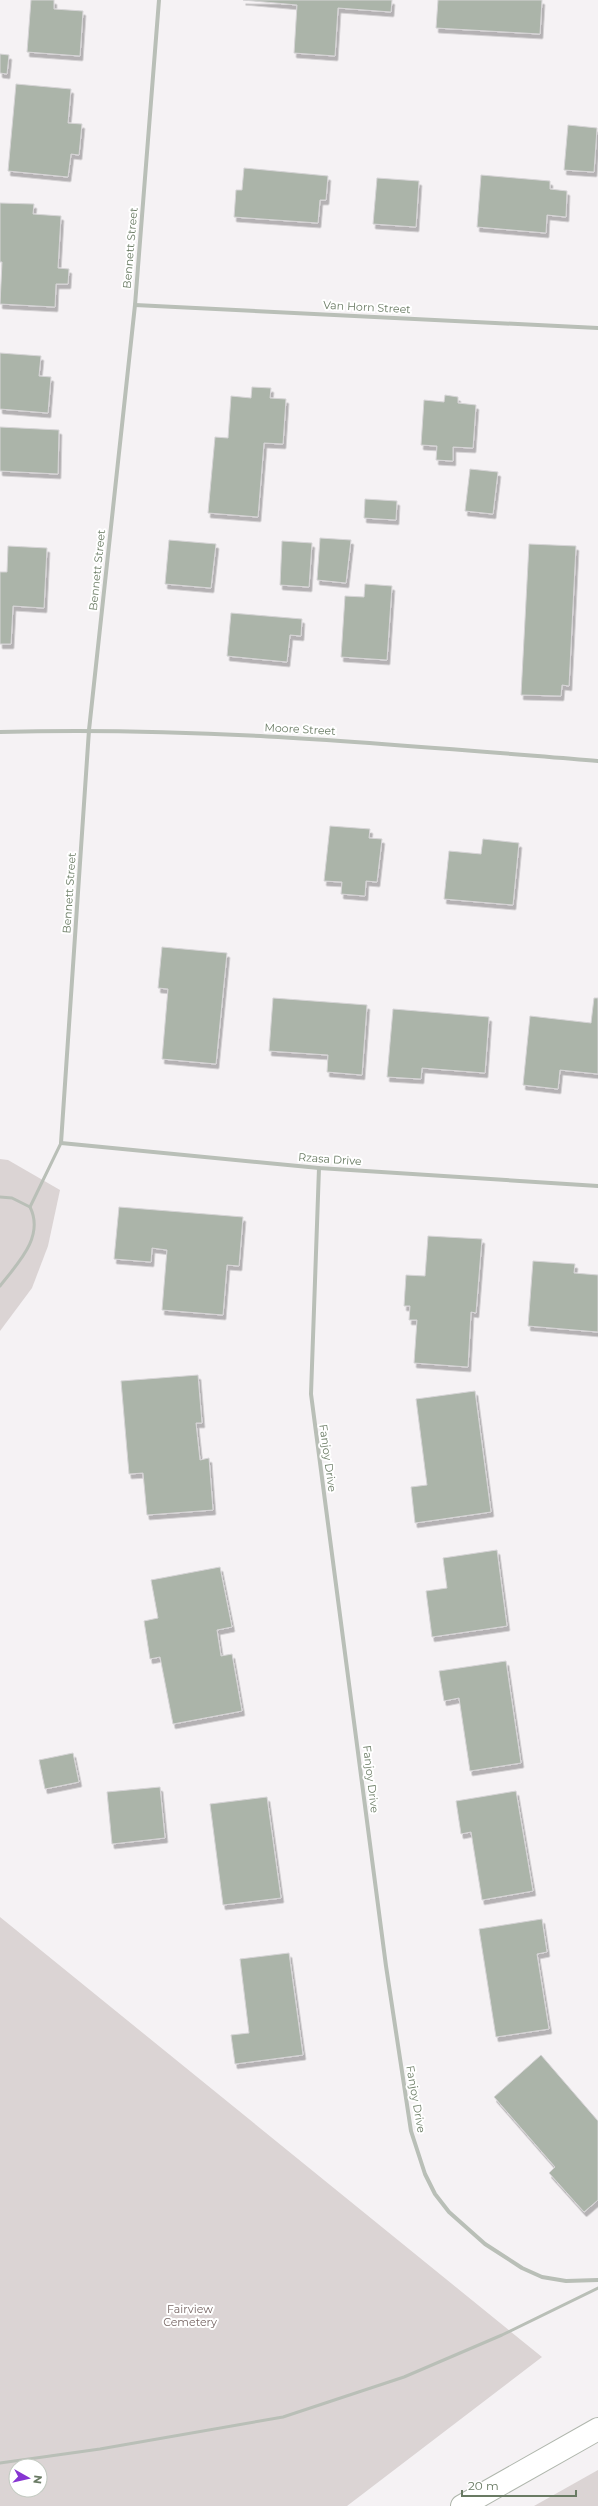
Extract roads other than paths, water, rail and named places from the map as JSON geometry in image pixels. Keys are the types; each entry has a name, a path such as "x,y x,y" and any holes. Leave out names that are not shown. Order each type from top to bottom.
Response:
{"main road":[{"path":"462,2506 598,2429"}],"street":[{"name":"Bennett Street","path":"61,1143 89,730 134,305 159,0"},
{"name":"Van Horn Street","path":"134,305 598,328"},
{"name":"Moore Street","path":"0,732 89,730 316,738 598,761"},
{"name":"Rzasa Drive","path":"61,1143 319,1168 598,1186"},
{"name":"Fanjoy Drive","path":"319,1168 311,1394 386,1966 411,2131 425,2174 435,2194 449,2212 485,2244 522,2268 542,2277 566,2281 598,2280"}],"lane":[{"path":"0,1286 26,1251 32,1239 35,1225 30,1208 61,1143"},
{"path":"0,1197 12,1198 30,1208"},
{"path":"0,2463 100,2449 284,2416 404,2377 502,2335 598,2288"}],"park label":[{"name":"Fairview Cemetery","path":"190,2315"}]}
